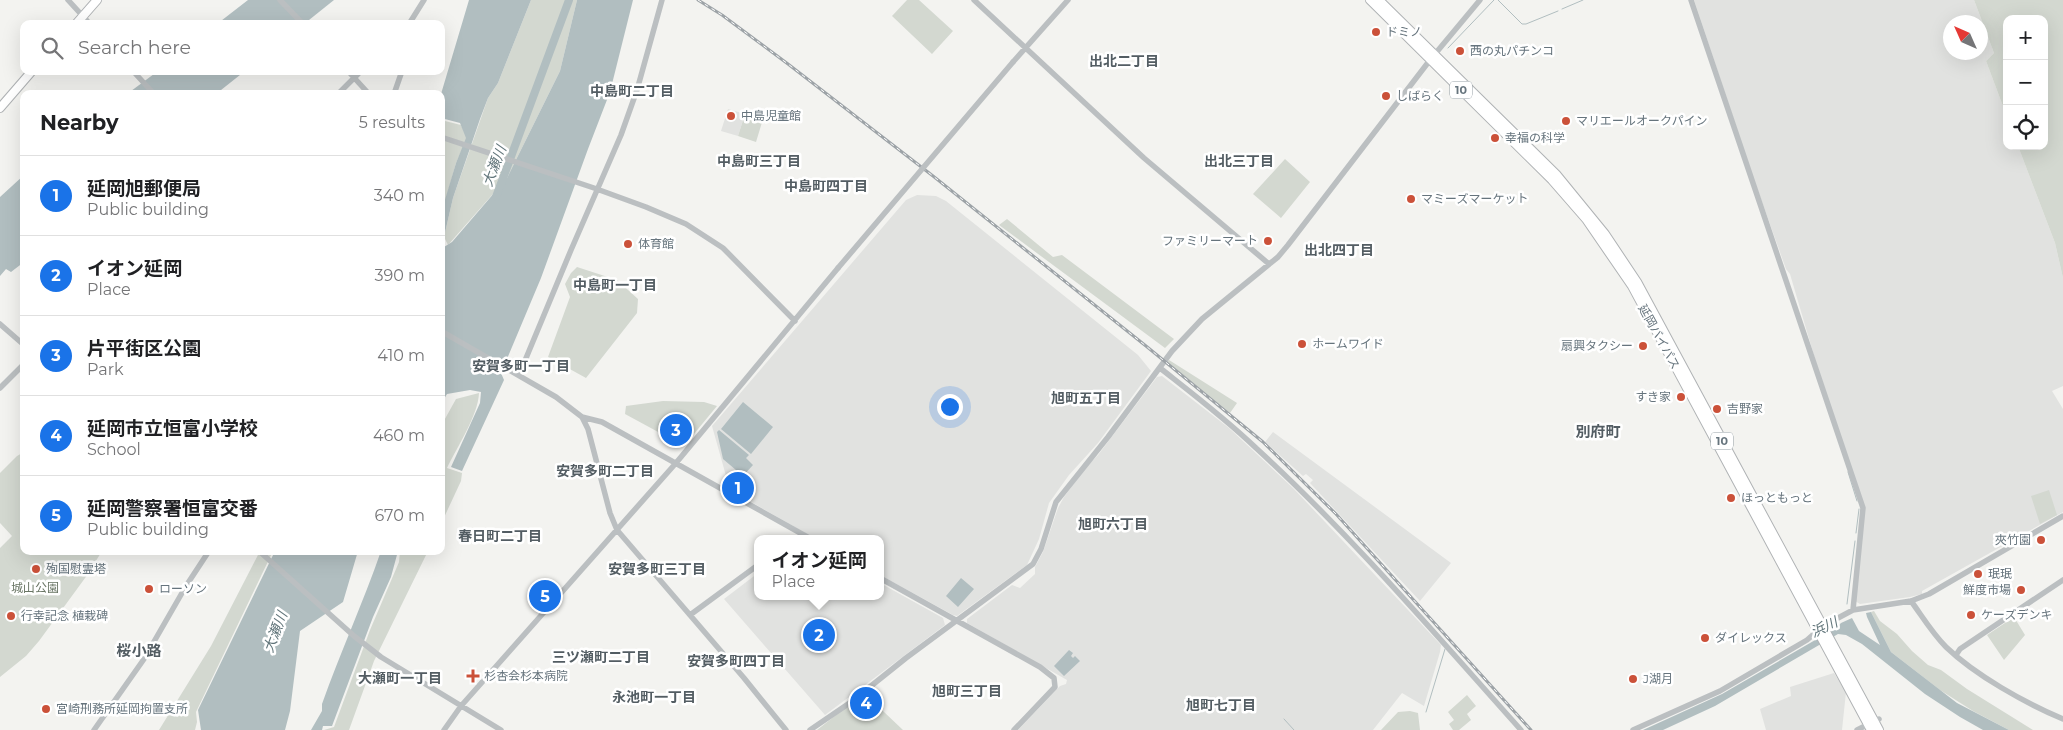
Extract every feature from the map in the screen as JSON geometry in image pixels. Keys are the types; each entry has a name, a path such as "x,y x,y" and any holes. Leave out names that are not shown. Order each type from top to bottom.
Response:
{"highway":[{"path":"80,20 98,0"},
{"name":"延岡バイパス","path":"1370,0 1432,57"},
{"name":"延岡バイパス","path":"1379,0 1552,180 1586,219 1612,256 1632,286 1827,642 1873,724 1879,730"},
{"path":"0,108 29,75"}],"street":[{"path":"68,0 86,20"},
{"path":"280,0 299,20"},
{"path":"412,20 424,0"},
{"path":"519,375 632,106 662,0"},
{"path":"974,0 1144,158 1269,264"},
{"path":"444,730 461,706 676,463 1024,47 1068,0"},
{"path":"810,730 851,702 882,676 1033,564 1056,502 1108,437 1182,338 1269,264 1288,245 1432,57 1480,0"},
{"path":"1691,0 1863,508 1853,610"},
{"path":"136,75 150,90"},
{"path":"351,75 365,90"},
{"path":"342,90 357,75"},
{"path":"395,90 401,75"},
{"path":"445,138 596,189 686,224 712,240 736,260 795,321"},
{"path":"0,324 20,342"},
{"path":"445,333 556,397 582,416 602,422 803,535"},
{"path":"0,388 20,368"},
{"path":"1160,368 1228,422 1292,483 1344,536 1521,730"},
{"path":"582,416 588,429 610,513 617,530 772,711 786,730"},
{"path":"1633,730 1720,691 1807,640 1853,610 1911,601 1929,594 2063,516"},
{"path":"94,730 144,659 186,586 206,555"},
{"path":"263,555 354,636 381,657 501,730"},
{"path":"690,615 754,568"},
{"path":"884,580 1040,667 1054,678 1055,688 1014,730"},
{"path":"1956,655 1960,649 2063,580"},
{"path":"1911,601 1938,638 1956,655 2005,689 2063,719"},
{"path":"1857,730 1873,724"}],"shaded area":[{"path":"1694,0 1974,0 1980,15 1943,15 1943,60 1987,60 2003,106 2003,150 2020,150 2055,243 2063,278 2063,386 2052,391 2063,409 2063,512 1922,591 1922,594 1860,604 1855,601 1865,509 1815,359 1790,274 1786,269"},
{"path":"1988,37 1994,53 1988,59"},
{"path":"728,109 745,114 738,136 721,131"},
{"path":"917,195 936,196 946,201 1138,355 1151,371 1098,443 1069,475 1049,503 1039,539 1027,565 957,616 884,577 884,535 809,535 730,490 712,426 906,200"},
{"path":"1162,376 1229,428 1294,489 1441,645 1424,706 1402,693 1373,730 1018,730 1060,686 1066,684 1067,680 967,623 967,619 1012,585 1020,588 1035,574 1035,567 1043,552 1058,508 1064,497 1157,377"},
{"path":"1273,432 1451,563 1420,601 1310,483 1313,480 1306,474 1303,476 1265,442"},
{"path":"754,576 754,600 884,600 884,585 943,618 945,625 825,715 724,599"},
{"path":"1834,673 1846,692 1842,730 1766,730 1760,709 1791,696 1790,687"}],"green space":[{"path":"531,0 577,0 560,71 507,178 448,245 445,233 453,198 488,98 498,83"},
{"path":"907,0 919,0 953,31 932,54 892,16"},
{"path":"1974,0 2063,0 2063,278 2055,243 2020,150 2048,150 2048,15 2003,15 2003,106 1986,61 1994,53 1988,37 1988,15 1980,15"},
{"path":"745,114 763,119 756,142 738,136"},
{"path":"445,121 461,125 467,138 456,163 445,202"},
{"path":"1285,159 1310,182 1281,218 1253,194"},
{"path":"1007,219 1053,257 1062,255 1174,339 1165,348 999,225"},
{"path":"577,267 617,280 638,299 637,313 586,378 548,357 570,297 565,284"},
{"path":"1169,360 1237,403 1230,413 1166,363"},
{"path":"479,393 478,402 471,421 447,468 462,473 461,481 445,515 445,419 456,399"},
{"path":"663,401 704,402 717,406 684,446 625,414 626,406"},
{"name":"城山公園","path":"20,454 20,555 100,555 39,641 26,656 0,677 0,548 12,536 0,523 0,473"},
{"path":"2049,490 2057,515 2040,524 2031,496"},
{"path":"258,555 271,555 196,712 197,722 195,730 159,730 211,646"},
{"path":"400,555 426,555 374,661 349,730 324,730 334,727 370,630 399,562"},
{"path":"1874,611 1880,621 1897,634 1928,665 1941,670 1967,689 2033,730 2009,730 1973,711 1940,690 1891,652 1871,612"},
{"path":"2014,617 2025,635 2004,660 1987,635"},
{"path":"864,693 903,730 817,730"},
{"path":"1467,695 1476,706 1467,714 1471,720 1459,730 1453,730 1449,724 1454,720 1448,712"},
{"path":"1410,711 1418,713 1420,730 1381,730 1398,712"}],"water":[{"path":"248,0 334,0 309,20 222,20"},
{"path":"469,0 531,0 498,83 488,98 480,119 453,198 445,233 445,200 466,138 460,123 445,119 445,90 442,90"},
{"path":"577,0 633,0 610,92 541,278 501,373 504,380 462,471 451,467 480,403 481,392 470,390 447,394 445,397 445,246 452,242 507,178 560,71"},
{"path":"153,75 240,75 221,90 132,90"},
{"path":"20,179 20,265 11,272 6,269 0,276 0,197"},
{"path":"743,402 773,427 751,454 721,429"},
{"path":"719,430 749,455 746,458 753,465 743,476 723,459 717,432"},
{"path":"273,555 357,555 343,602 300,631 290,711 285,730 201,730 198,710"},
{"path":"380,555 397,555 391,577 373,617 332,726 323,726 322,730 311,730 322,711 322,704 329,685"},
{"path":"961,578 974,589 958,607 946,596"},
{"path":"1871,612 1891,652 1957,703 2009,730 1983,730 1925,694 1862,644 1846,635 1838,634 1715,706 1663,730 1643,730 1722,694 1852,618 1859,631 1880,645 1867,617 1866,613"},
{"path":"1069,650 1073,653 1071,656 1073,658 1075,656 1080,661 1064,676 1054,666"}],"waterway":[{"name":"大瀬川","path":"496,197 569,0"},
{"path":"1448,48 1494,0"},
{"path":"1498,0 1522,24 1558,11"},
{"path":"1562,9 1583,0"},
{"path":"1848,472 1857,501"},
{"path":"1856,533 1859,509"},
{"path":"1847,604 1855,541"},
{"path":"1426,712 1445,649"},
{"path":"1284,719 1294,730"}],"railway":[{"path":"698,0 722,15 788,64 933,176 1263,442 1336,514 1531,730"}],"place":[{"name":"ドミノ","path":"1376,32"},
{"name":"西の丸パチンコ","path":"1460,51"},
{"name":"しばらく","path":"1386,96"},
{"name":"中島児童館","path":"731,116"},
{"name":"マリエールオークパイン","path":"1566,121"},
{"name":"幸福の科学","path":"1495,138"},
{"name":"マミーズマーケット","path":"1411,199"},
{"name":"ファミリーマート","path":"1268,241"},
{"name":"体育館","path":"628,244"},
{"name":"ホームワイド","path":"1302,344"},
{"name":"扇興タクシー","path":"1643,346"},
{"name":"すき家","path":"1681,397"},
{"name":"吉野家","path":"1717,409"},
{"name":"片平街区公園","path":"676,430"},
{"name":"延岡旭郵便局","path":"738,488"},
{"name":"ほっともっと","path":"1731,498"},
{"name":"夾竹園","path":"2041,540"},
{"name":"殉国慰霊塔","path":"36,569"},
{"name":"珉珉","path":"1978,574"},
{"name":"ローソン","path":"149,589"},
{"name":"鮮度市場","path":"2021,590"},
{"name":"延岡警察署恒富交番","path":"545,596"},
{"name":"ケーズデンキ","path":"1971,615"},
{"name":"行幸記念 植栽碑","path":"11,616"},
{"name":"イオン延岡","path":"819,635"},
{"name":"ダイレックス","path":"1705,638"},
{"name":"杉杏会杉本病院","path":"473,676"},
{"name":"J湖月","path":"1633,679"},
{"name":"延岡市立恒富小学校","path":"866,703"},
{"name":"宮崎刑務所延岡拘置支所","path":"46,709"}],"district":[{"name":"出北二丁目","path":"1124,61"},
{"name":"中島町二丁目","path":"632,91"},
{"name":"中島町三丁目","path":"759,161"},
{"name":"出北三丁目","path":"1239,161"},
{"name":"中島町四丁目","path":"826,186"},
{"name":"出北四丁目","path":"1339,250"},
{"name":"中島町一丁目","path":"615,285"},
{"name":"安賀多町一丁目","path":"521,366"},
{"name":"旭町五丁目","path":"1086,398"},
{"name":"別府町","path":"1598,432"},
{"name":"安賀多町二丁目","path":"605,471"},
{"name":"旭町六丁目","path":"1113,524"},
{"name":"春日町二丁目","path":"500,536"},
{"name":"安賀多町三丁目","path":"657,569"},
{"name":"桜小路","path":"139,651"},
{"name":"三ツ瀬町二丁目","path":"601,657"},
{"name":"安賀多町四丁目","path":"736,661"},
{"name":"大瀬町一丁目","path":"400,678"},
{"name":"旭町三丁目","path":"967,691"},
{"name":"永池町一丁目","path":"654,697"},
{"name":"旭町七丁目","path":"1221,705"}],"water label":[{"name":"浜川","path":"1824,627"}]}
